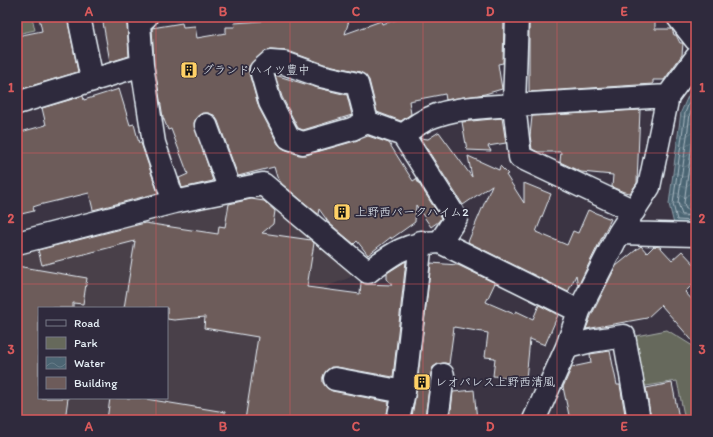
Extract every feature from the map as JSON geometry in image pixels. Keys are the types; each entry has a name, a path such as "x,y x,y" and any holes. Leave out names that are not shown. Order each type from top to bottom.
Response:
{"street":[{"path":"80,17 92,79"},
{"path":"146,17 140,22 142,65 154,143 174,202"},
{"path":"517,17 514,105 520,157 634,211"},
{"path":"678,17 696,40"},
{"path":"534,420 567,347 579,311 620,233 649,187 668,96 696,58"},
{"path":"367,122 357,84 321,76 284,63 270,62 261,70 270,102 289,138 303,143 352,129 367,122 403,135 456,218 430,242 398,420"},
{"path":"17,103 142,65"},
{"path":"403,135 418,124 433,116 461,110 514,105 668,96"},
{"path":"206,125 230,190"},
{"path":"17,243 174,202 263,184 368,272 387,257 409,245 430,242 579,311"},
{"path":"620,233 689,235 696,253"},
{"path":"567,347 591,341 624,336 639,420"},
{"path":"437,420 443,376"},
{"path":"335,379 404,392"}],"shaded area":[{"path":"257,190 354,269 351,277 328,286 296,359 310,420 17,420 17,250"}],"green space":[{"path":"17,17 32,17 35,30 17,34"},
{"path":"667,330 696,348 696,420 685,420 677,381 640,387 631,337"}],"water":[{"path":"696,78 696,225 674,224 669,204 681,112"}],"building":[{"path":"39,17 67,17 78,72 21,89 17,71 17,36 42,31"},
{"path":"102,17 128,17 129,56 110,62"},
{"path":"263,17 350,17 345,34 381,21 382,24 406,17 443,17 444,19 504,17 503,63 498,64 502,89 485,94 446,100 445,94 409,101 411,114 401,121 377,112 369,80 360,72 324,64 288,51 271,50 262,53 249,66 249,73 259,108 278,144 284,149 299,155 306,155 368,136 389,143 413,181 416,179 441,218 438,222 431,227 416,205 415,222 391,239 391,237 368,255 357,241 354,244 329,223 319,209 318,214 282,184 277,177 274,167 238,176 218,121 214,115 208,113 202,113 197,117 194,123 213,181 182,188 179,178 188,174 171,129 168,130 163,117 154,64 152,28 182,23 183,27 195,26 197,38 226,33 226,27 235,27 234,23 262,21"},
{"path":"529,17 655,17 655,29 672,29 674,35 676,35 680,43 683,43 682,55 664,80 653,80 653,84 529,92"},
{"path":"275,75 347,95 352,115 303,130 298,128 282,97"},
{"path":"119,89 130,125 134,124 139,143 141,143 158,193 93,210 89,193 39,205 33,207 34,211 17,215 17,133 46,125 42,108 83,96 84,100"},
{"path":"640,110 637,183 630,193 612,187 613,175 581,172 560,162 561,152 538,152 532,149 530,136 532,116"},
{"path":"502,118 506,143 488,146 491,151 467,150 462,122"},
{"path":"439,132 472,177 468,156 499,170 500,166 508,174 506,175 524,203 524,183 551,194 536,232 567,245 573,231 578,233 588,210 611,219 578,286 576,275 568,292 468,242 492,185 463,205 420,138 428,139"},
{"path":"251,199 264,201 275,211 273,224 262,233 311,240 314,243 307,287 360,294 361,282 365,284 392,285 387,279 387,273 406,261 393,377 331,367 326,371 323,377 323,383 332,391 389,402 386,420 245,420 258,337 204,328 205,317 174,320 168,319 168,307 124,307 135,241 42,265 38,250 145,223 218,234 219,226 225,227 229,204"},
{"path":"641,246 647,253 654,246 660,247 672,260 682,251 696,266 696,281 685,292 696,304 696,345 661,305 647,318 586,329 616,266"},
{"path":"431,263 458,265 495,283 486,302 514,314 516,311 533,319 539,305 558,315 545,345 530,339 526,379 493,376 495,358 485,357 488,333 454,327 449,364 438,364 433,367 431,373 425,418 412,416"},
{"path":"17,266 87,278 83,304 73,303 73,307 38,307 38,399 68,399 65,420 17,420"},
{"path":"610,351 617,385 620,385 626,420 570,420 563,387 572,367 591,363 590,354"},
{"path":"672,383 679,418 651,420 646,388"},
{"path":"474,390 477,420 450,420 453,392"},
{"path":"110,399 146,399 225,412 225,420 107,420"}],"place":[{"name":"グランドハイツ豊中","path":"189,70"},
{"name":"上野西パークハイム2","path":"342,212"},
{"name":"レオパレス上野西清風","path":"422,382"}]}
